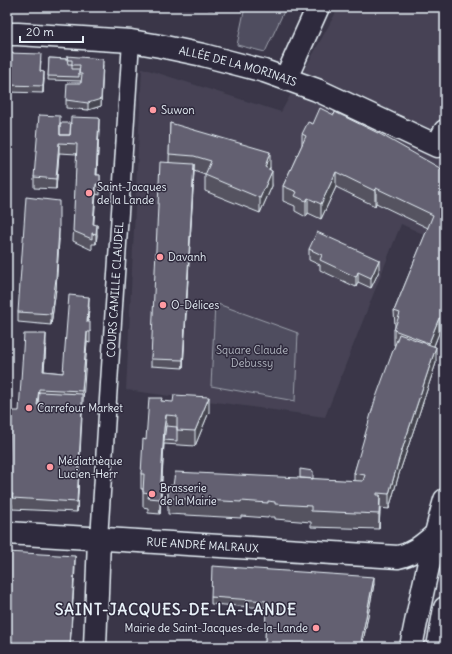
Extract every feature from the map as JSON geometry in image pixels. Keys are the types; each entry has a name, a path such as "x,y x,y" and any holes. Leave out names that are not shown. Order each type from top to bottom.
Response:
{"street":[{"path":"286,78 318,7"},
{"name":"ALLÉE DE LA MORINAIS","path":"7,34 131,41 203,55 264,71 318,90 437,146 445,131"},
{"name":"COURS CAMILLE CLAUDEL","path":"99,539 131,41"},
{"path":"412,647 422,589 445,500"},
{"name":"RUE ANDRÉ MALRAUX","path":"7,533 398,557 406,556 418,550 435,535"},
{"path":"94,647 99,539"},
{"path":"438,647 445,608"}],"shaded area":[{"path":"339,7 445,7 445,244 401,224 325,417 126,390 142,68 281,112"}],"green space":[{"path":"245,7 286,7 265,52 237,45"},
{"name":"Square Claude Debussy","path":"215,303 298,333 295,401 211,386"}],"building":[{"path":"7,53 41,54 40,71 44,72 43,86 7,85"},
{"path":"67,56 103,59 101,99 88,103 66,100 67,83 81,83 82,74 79,74 80,65 72,65 72,60 68,60"},
{"path":"49,58 67,59 68,64 72,64 72,69 79,69 79,77 48,76"},
{"path":"320,108 334,115 335,112 380,134 445,171 445,320 439,318 429,343 394,330 400,313 394,311 433,215 376,188 375,191 336,172 321,204 308,198 306,201 295,196 297,192 283,186 306,136 302,134 308,122 313,124"},
{"path":"39,115 60,116 60,135 70,135 71,117 99,118 96,175 100,175 100,184 96,184 93,224 97,225 96,234 92,233 92,239 73,231 77,144 59,143 56,179 34,177"},
{"path":"60,123 71,123 70,135 60,135"},
{"path":"170,123 270,152 265,167 272,171 260,198 205,175 211,161 194,156 169,154"},
{"path":"160,162 194,164 183,360 151,359"},
{"path":"26,197 59,201 56,279 51,314 18,312"},
{"path":"317,232 379,260 371,278 358,272 356,277 320,260 322,255 309,249"},
{"path":"69,295 89,297 87,322 90,322 90,332 87,332 82,391 39,389 37,405 82,407 77,502 12,498 13,494 7,493 11,411 19,411 24,334 46,334 43,371 63,373"},
{"path":"399,334 436,347 389,494 377,493 377,495 380,495 379,514 311,511 311,506 275,504 275,502 268,501 268,503 168,498 168,488 170,485 173,486 175,472 363,481 365,475 354,473 375,400"},
{"path":"39,392 82,394 82,407 38,405"},
{"path":"174,395 209,397 195,431 177,430 177,416 166,415 160,499 148,498 149,493 143,492 144,474 141,474 143,439 146,440 149,398 162,398 161,401 173,402"},
{"path":"166,426 177,427 177,441 164,440"},
{"path":"300,469 313,471 313,479 300,478"},
{"path":"7,552 75,556 70,647 7,647"},
{"name":"Mairie de Saint-Jacques-de-la-Lande","path":"212,566 374,577 360,647 265,647 266,601 211,597"}],"place":[{"name":"Suwon","path":"153,110"},
{"name":"Saint-Jacques de la Lande","path":"89,193"},
{"name":"Davanh","path":"160,257"},
{"name":"O-Délices","path":"163,305"},
{"name":"Carrefour Market","path":"29,408"},
{"name":"Médiathèque Lucien-Herr","path":"50,467"},
{"name":"Brasserie de la Mairie","path":"152,494"},
{"name":"Mairie de Saint-Jacques-de-la-Lande","path":"316,628"}],"district":[{"name":"SAINT-JACQUES-DE-LA-LANDE","path":"176,609"}]}
